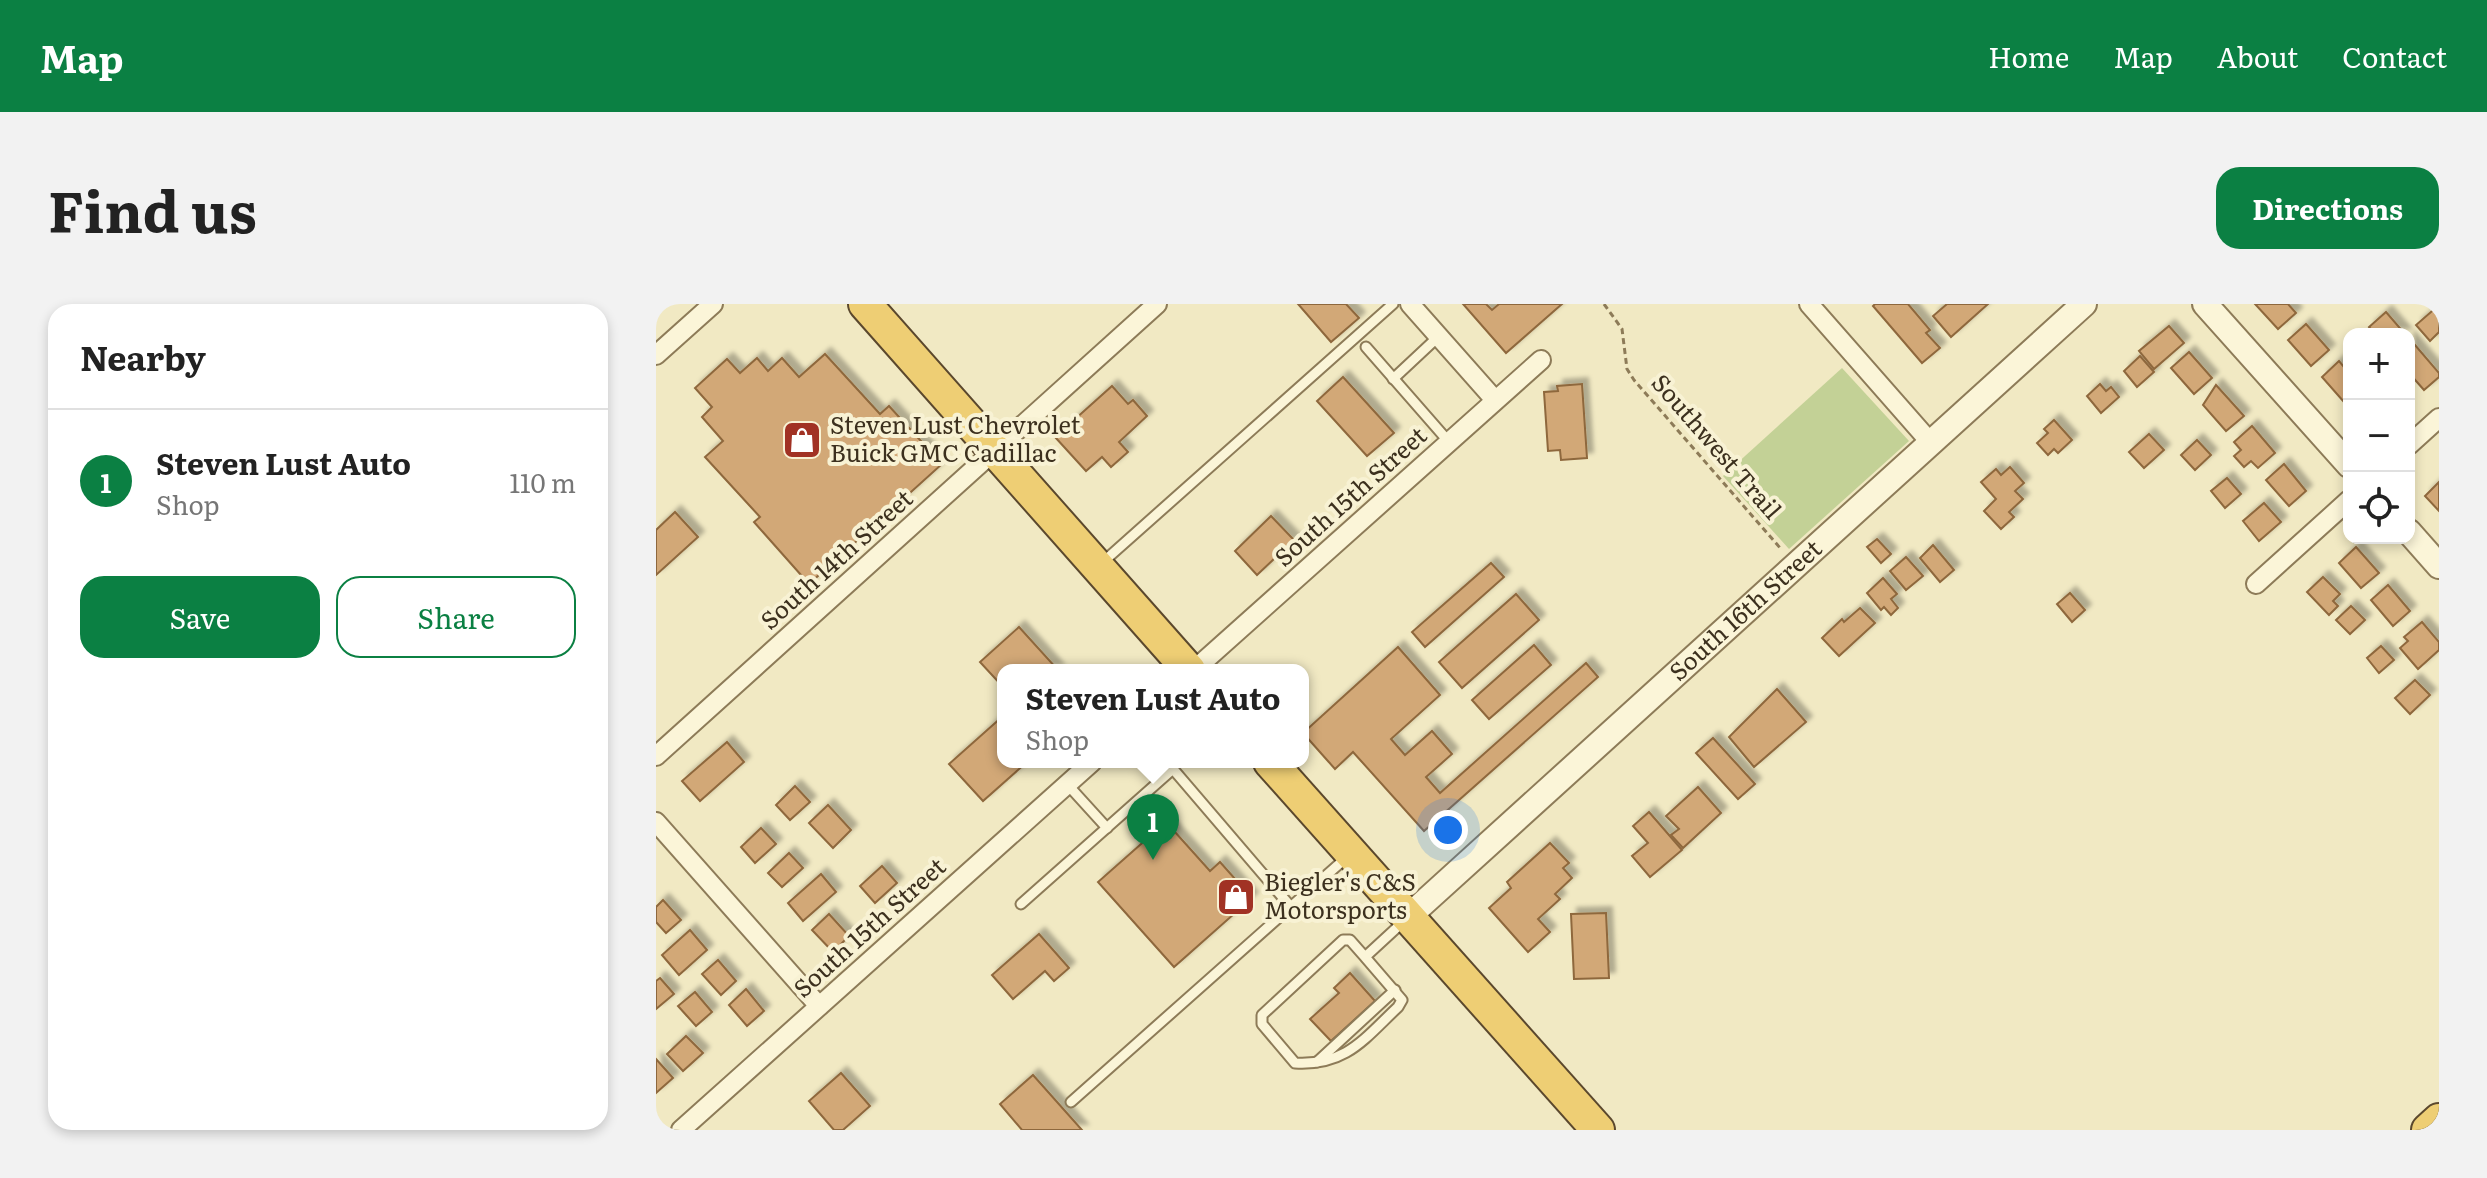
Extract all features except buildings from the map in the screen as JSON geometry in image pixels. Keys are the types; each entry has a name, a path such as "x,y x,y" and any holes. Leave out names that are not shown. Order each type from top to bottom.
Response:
{"highway":[{"path":"865,304 1186,664"},
{"path":"1275,768 1598,1130"},
{"path":"2428,1130 2439,1120"}],"street":[{"path":"656,355 713,304"},
{"name":"South 14th Street","path":"656,756 1157,304"},
{"path":"1410,304 1495,400"},
{"name":"South 16th Street","path":"1408,917 2084,304"},
{"path":"2205,304 2343,458"},
{"path":"1815,306 1931,443"},
{"name":"South 15th Street","path":"1198,664 1541,360"},
{"path":"2415,440 2439,418"},
{"path":"2256,584 2343,505"},
{"path":"2415,539 2439,566"},
{"name":"South 15th Street","path":"681,1130 1085,768"},
{"path":"656,822 819,1006"}],"lane":[{"path":"1097,567 1393,304"},
{"path":"1393,379 1439,336"},
{"path":"1366,347 1449,442"},
{"path":"1021,904 1107,828 1168,768"},
{"path":"1172,768 1291,907"},
{"path":"1067,784 1107,828"},
{"path":"1071,1102 1351,853"},
{"path":"1365,957 1408,917"},
{"path":"1343,940 1350,940 1395,990 1402,1000 1398,1007 1358,1045 1348,1054 1314,1064 1295,1063 1262,1024 1262,1015 1343,940"},
{"path":"1314,1064 1395,990"}],"path":[{"name":"Southwest Trail","path":"1604,304 1622,329 1627,369 1634,380 1795,565"}],"green space":[{"path":"1842,368 1909,441 1789,549 1723,476"}],"place":[{"name":"Steven Lust Chevrolet Buick GMC Cadillac","path":"802,440"},
{"name":"Steven Lust Auto","path":"1153,860"},
{"name":"Biegler's C&S Motorsports","path":"1236,897"}]}
